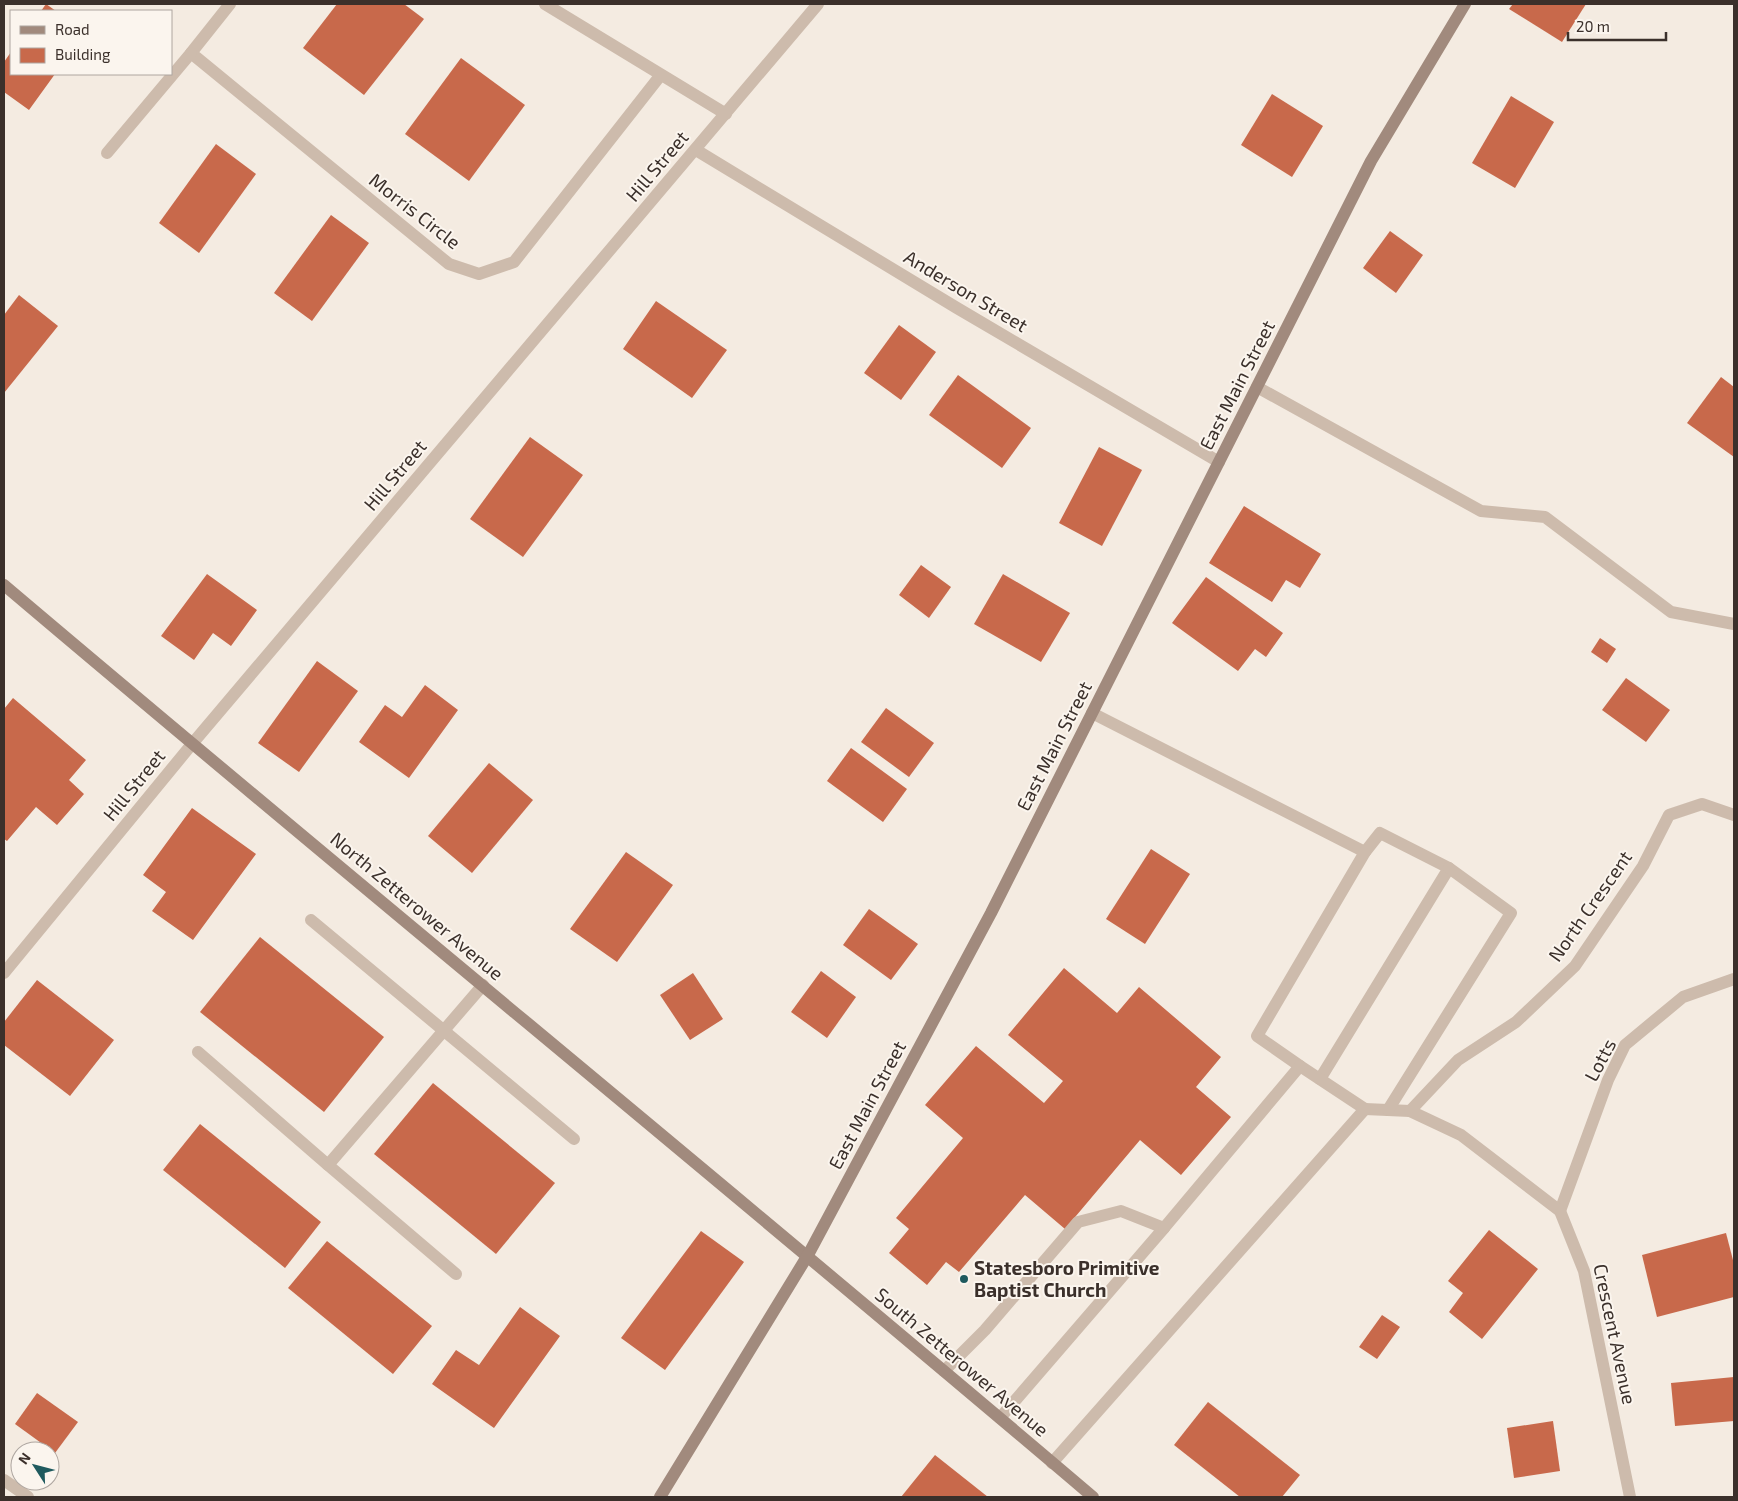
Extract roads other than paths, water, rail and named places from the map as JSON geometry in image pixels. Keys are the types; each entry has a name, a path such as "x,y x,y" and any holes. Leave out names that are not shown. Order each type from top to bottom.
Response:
{"main road":[{"name":"East Main Street","path":"660,1497 808,1255 990,913 1371,161 1465,4"},
{"name":"North Zetterower Avenue","path":"4,585 192,744 808,1255"},
{"name":"South Zetterower Avenue","path":"808,1255 1093,1497"}],"street":[{"path":"107,153 230,4"},
{"path":"546,4 660,76 726,114"},
{"name":"Hill Street","path":"4,973 192,744 818,4"},
{"name":"Morris Circle","path":"191,53 449,264 479,274 514,262 660,76"},
{"name":"Anderson Street","path":"696,150 965,313 1219,462"},
{"path":"1258,387 1481,511 1545,517 1671,612 1734,624"},
{"path":"1092,713 1365,852"},
{"name":"North Crescent","path":"1410,1111 1458,1060 1516,1022 1575,966 1643,866 1669,815 1702,804 1734,815"},
{"path":"1388,1110 1511,913 1449,868 1380,833 1365,852 1257,1036 1365,1109 1410,1111 1461,1135 1560,1211"},
{"path":"1320,1080 1449,868"},
{"path":"311,920 574,1139"},
{"name":"Lotts","path":"1560,1211 1608,1080 1625,1045 1683,997 1734,979"},
{"path":"328,1165 483,985"},
{"path":"198,1052 456,1274"},
{"path":"1000,1418 1164,1228 1300,1066"},
{"path":"1052,1463 1365,1109"},
{"path":"944,1371 985,1330 1078,1222 1121,1211 1164,1228"},
{"name":"Crescent Avenue","path":"1560,1211 1584,1271 1630,1497"},
{"path":"4,1480 28,1497"}],"place":[{"name":"Statesboro Primitive Baptist Church","path":"964,1279"}]}
